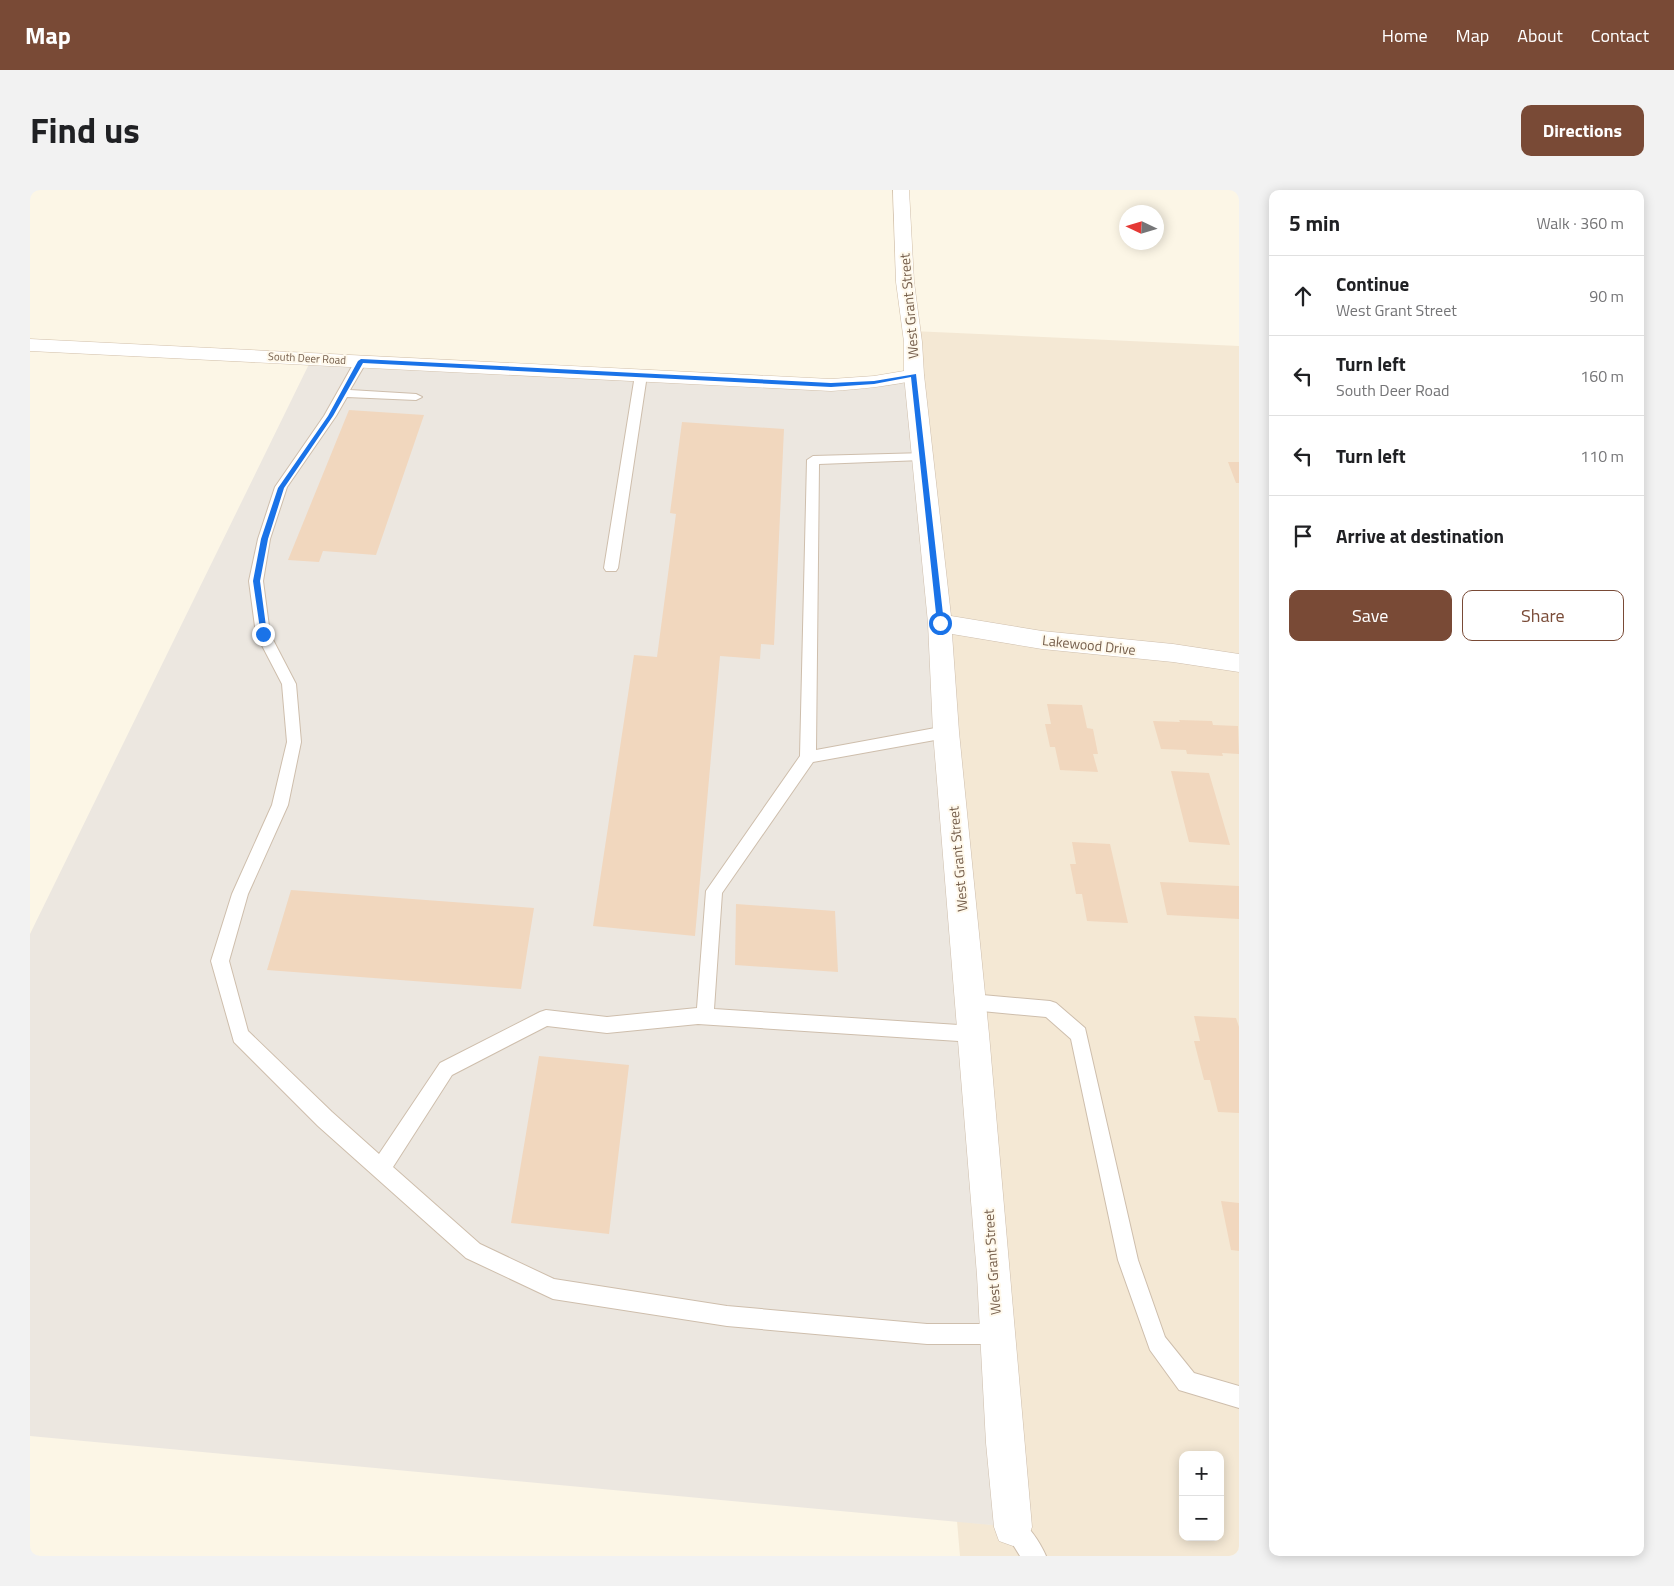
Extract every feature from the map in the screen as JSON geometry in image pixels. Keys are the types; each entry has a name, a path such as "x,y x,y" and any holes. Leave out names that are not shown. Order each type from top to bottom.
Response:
{"main road":[{"name":"West Grant Street","path":"900,190 905,282 913,342 914,375 940,623 946,732 974,1034 1013,1528"},
{"name":"South Deer Road","path":"30,345 831,385 874,382 914,375"},
{"name":"Lakewood Drive","path":"940,623 1042,640 1173,653 1239,663"}],"lane":[{"path":"361,361 330,416 281,488 264,539 256,581 263,634 289,684 294,742 280,805 240,894 220,961 240,1036 325,1119 473,1251 553,1288 727,1316 927,1334 998,1334"},
{"path":"611,568 641,375"},
{"path":"343,393 416,397"},
{"path":"705,1016 714,890 808,757 813,460 922,456"},
{"path":"808,757 946,732"},
{"path":"971,1002 1050,1010 1079,1034 1128,1260 1157,1343 1187,1382 1239,1397"},
{"path":"381,1168 446,1069 546,1018 607,1025 705,1016 974,1034"},
{"path":"1013,1528 1034,1556"}],"shaded area":[{"path":"912,331 1239,346 1239,1556 960,1556 957,1521 1013,1527"},
{"path":"312,358 831,385 914,375 1013,1527 30,1436 30,934"}],"building":[{"path":"349,410 424,415 376,555 323,551 319,562 288,560"},
{"path":"682,422 784,429 774,645 761,644 760,659 720,656 695,936 593,926 634,655 657,657 676,514 670,513"},
{"path":"1228,462 1239,462 1239,483 1236,483"},
{"path":"1047,704 1082,705 1087,728 1093,729 1098,754 1093,754 1098,772 1060,770 1055,747 1050,747 1045,724 1051,724"},
{"path":"1179,720 1212,721 1213,725 1238,726 1239,754 1222,753 1223,756 1187,754 1186,750 1161,749 1153,721 1180,722"},
{"path":"1171,771 1209,773 1230,845 1189,842"},
{"path":"1072,842 1110,844 1128,923 1087,921 1082,894 1076,894 1070,864 1076,864"},
{"path":"1160,882 1239,886 1239,919 1167,915"},
{"path":"291,890 534,908 521,989 267,970"},
{"path":"736,904 835,911 838,972 735,965"},
{"path":"1194,1016 1236,1018 1239,1027 1239,1113 1218,1112 1210,1080 1204,1080 1194,1041 1200,1041"},
{"path":"539,1056 629,1065 609,1234 511,1223"},
{"path":"1221,1201 1239,1203 1239,1251 1231,1250"}],"route":[{"path":"263,634 256,581 264,539 281,488 330,416 361,361 831,385 874,382 914,375 940,623"}]}
